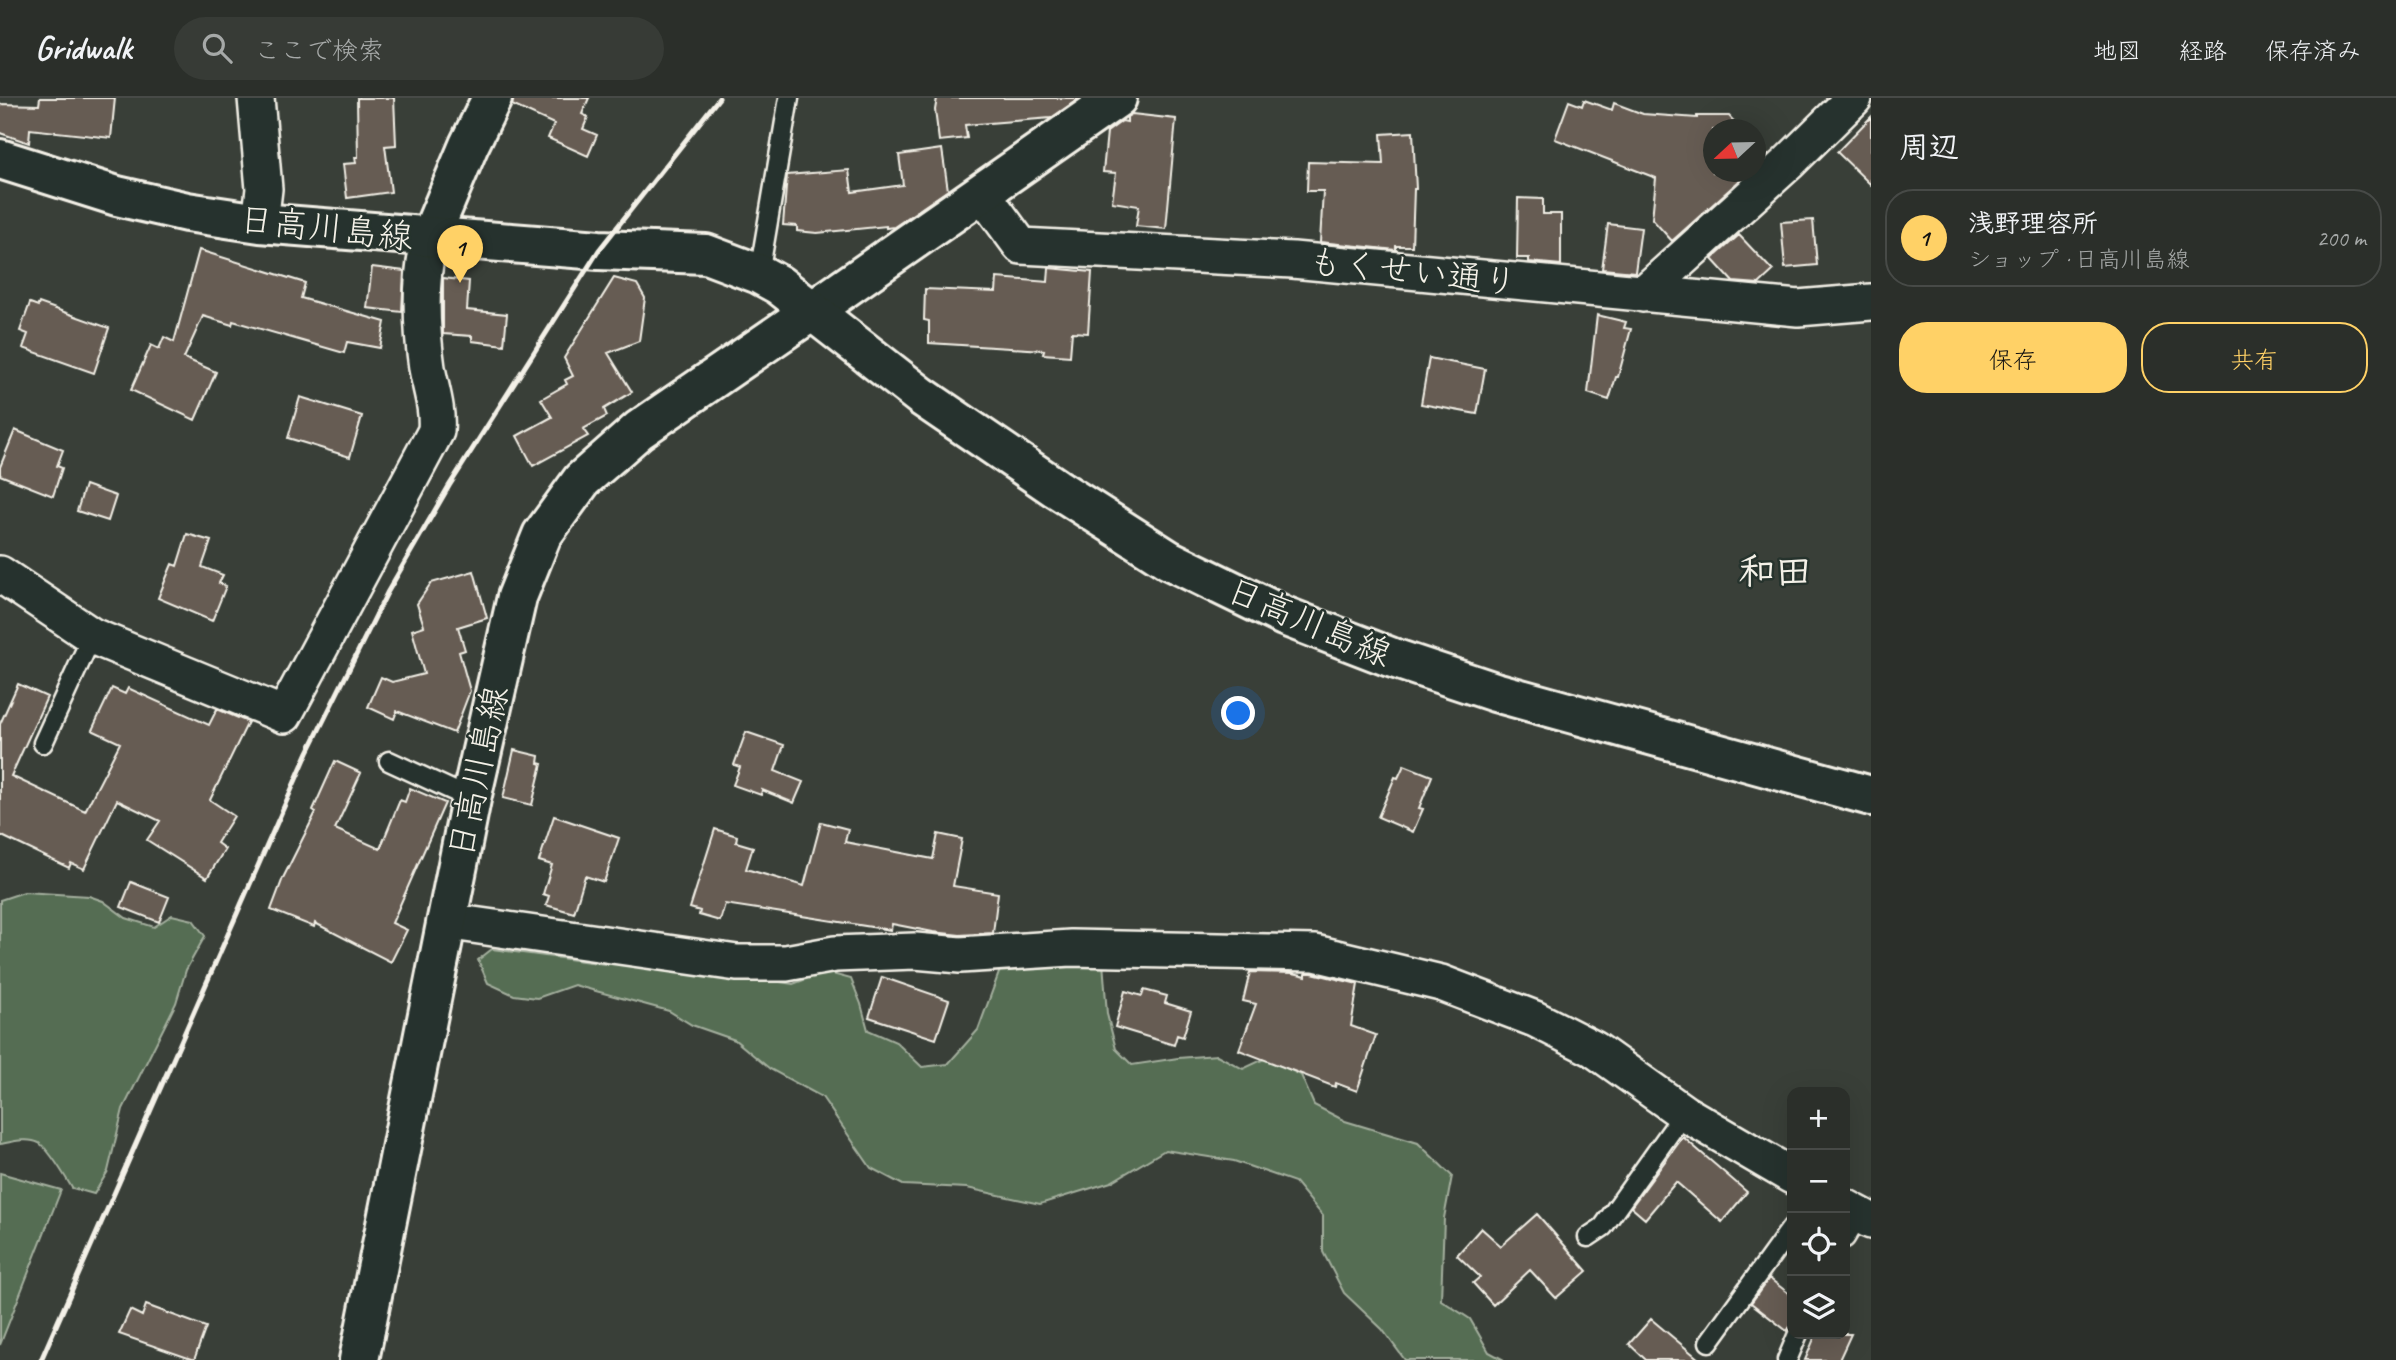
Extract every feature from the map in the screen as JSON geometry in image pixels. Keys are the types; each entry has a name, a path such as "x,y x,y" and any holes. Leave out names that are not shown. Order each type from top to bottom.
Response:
{"main road":[{"path":"430,238 492,98"},
{"path":"812,311 1117,98"},
{"name":"日高川島線","path":"0,159 117,196 187,212 260,223 599,250 706,254 759,274 779,285 921,396 1056,488 1169,560 1284,616 1390,657 1494,692 1871,796"},
{"name":"日高川島線","path":"359,1360 471,799 517,597 542,535 582,480 639,430 812,311"}],"street":[{"path":"256,98 264,189 260,223"},
{"path":"1643,294 1788,163 1854,98"},
{"name":"もくせい通り","path":"982,193 1021,246 1293,260 1798,308 1871,302"},
{"path":"0,574 92,636 284,715 436,432 438,413 427,367 423,315 424,262 430,238"},
{"path":"445,921 737,963 786,963 835,954 915,951 960,955 1071,948 1315,953 1441,983 1535,1019 1594,1049 1685,1113 1787,1173"}],"lane":[{"path":"759,274 789,98"},
{"path":"43,743 92,636"},
{"path":"389,761 471,799"},
{"path":"1588,1237 1603,1227 1685,1113"},
{"path":"1709,1342 1787,1234"},
{"path":"1787,1360 1796,1339"}],"green space":[{"path":"24,892 89,896 103,901 126,918 154,927 172,915 193,920 205,936 186,970 176,1003 123,1109 108,1171 94,1194 72,1188 52,1157 39,1143 25,1140 0,1144 0,900"},
{"path":"492,949 605,964 636,961 793,984 825,972 851,979 868,1030 896,1042 922,1067 948,1064 978,1030 1000,970 1021,958 1103,962 1107,1014 1116,1049 1132,1065 1217,1055 1243,1069 1266,1058 1301,1075 1314,1105 1345,1121 1418,1143 1452,1176 1444,1218 1441,1300 1470,1319 1489,1352 1504,1360 1405,1360 1382,1329 1344,1293 1323,1252 1323,1216 1295,1182 1234,1161 1165,1150 1111,1182 1040,1204 967,1188 903,1185 871,1168 822,1097 770,1069 735,1040 692,1025 669,1011 574,985 537,998 514,995 488,983 478,960"},
{"path":"0,1173 61,1190 0,1345"}],"building":[{"path":"40,98 115,98 111,138 30,129 29,143 0,133 0,104 39,105"},
{"path":"357,98 394,98 396,145 385,146 391,192 347,198 343,164 356,163 355,157 358,157"},
{"path":"514,98 589,98 582,114 588,117 583,129 597,135 588,156 548,138 554,124 512,105"},
{"path":"937,98 1077,100 1051,118 965,125 967,138 939,141 935,110"},
{"path":"1584,100 1612,110 1614,103 1643,114 1697,118 1729,116 1732,119 1703,119 1703,182 1738,182 1672,241 1652,219 1656,178 1555,139 1569,101 1582,106"},
{"path":"1132,114 1176,119 1166,229 1136,226 1139,206 1112,202 1116,173 1103,172 1107,132 1122,121 1127,122 1127,117"},
{"path":"1871,117 1871,185 1837,152"},
{"path":"1413,132 1416,189 1412,246 1396,246 1396,250 1320,242 1323,191 1307,191 1308,162 1383,164 1381,134"},
{"path":"942,149 948,190 894,227 817,233 797,231 797,226 783,225 787,175 849,170 852,192 903,185 899,155"},
{"path":"1518,198 1543,199 1543,214 1561,214 1561,265 1517,258"},
{"path":"1813,220 1817,265 1785,268 1781,222"},
{"path":"1608,224 1641,228 1635,272 1602,269"},
{"path":"1739,235 1773,271 1759,284 1733,282 1712,259"},
{"path":"199,250 305,283 301,298 385,322 380,348 347,342 344,353 233,321 232,325 203,316 184,358 216,372 195,420 131,390 151,345 159,349 164,337 174,342"},
{"path":"372,267 404,271 402,312 367,308"},
{"path":"1049,268 1092,272 1088,333 1072,332 1070,356 1043,354 1044,350 929,343 929,321 924,320 925,289 996,292 997,278 1048,282"},
{"path":"443,278 469,281 467,310 507,314 504,345 472,341 472,336 443,334"},
{"path":"614,278 637,284 645,298 639,341 608,353 632,392 604,409 607,416 583,429 588,436 533,466 517,436 552,417 541,399 567,384 565,380 573,376 564,358"},
{"path":"30,303 38,306 39,303 109,328 94,373 23,348 28,334 20,331"},
{"path":"1597,315 1626,322 1624,328 1631,329 1609,400 1588,393"},
{"path":"1429,358 1485,369 1477,414 1421,404"},
{"path":"300,397 362,416 350,457 288,438"},
{"path":"15,430 63,450 57,466 62,468 53,496 0,475 0,467"},
{"path":"85,485 116,496 108,521 77,511"},
{"path":"187,534 211,541 202,567 223,575 219,583 226,586 212,621 158,598 172,564 177,566"},
{"path":"474,571 487,618 458,627 465,650 459,652 470,691 454,733 397,711 394,719 368,707 381,677 392,682 424,674 412,630 424,626 417,604 431,583"},
{"path":"18,684 47,697 11,776 85,811 120,743 92,730 112,688 125,694 128,688 209,725 217,709 248,722 210,800 234,816 217,843 225,849 207,878 147,840 160,821 117,800 84,869 71,863 69,868 0,835 0,724"},
{"path":"746,732 784,745 775,771 803,782 794,803 762,790 761,795 733,785 740,767 734,765"},
{"path":"514,750 539,756 538,763 542,764 532,805 503,798"},
{"path":"335,761 361,773 335,829 380,849 400,800 405,802 410,788 445,803 392,923 407,930 391,962 315,923 314,927 271,910 283,878 316,812 313,810"},
{"path":"1404,765 1432,776 1413,832 1378,817 1395,777 1398,778"},
{"path":"554,816 619,838 604,882 585,876 574,913 546,905 549,896 543,894 552,865 539,861"},
{"path":"821,822 848,829 845,842 933,859 938,834 962,839 953,886 998,893 993,933 960,935 892,924 891,930 725,904 720,921 699,915 700,911 690,908 715,829 737,836 736,842 753,847 746,869 804,886"},
{"path":"131,882 169,897 159,922 121,907"},
{"path":"1250,972 1306,976 1306,973 1312,973 1358,984 1351,1026 1376,1035 1357,1091 1336,1083 1335,1087 1239,1050 1256,1004 1243,1001"},
{"path":"882,977 949,1000 936,1039 869,1017"},
{"path":"1144,990 1167,996 1165,1003 1191,1011 1183,1037 1177,1035 1174,1045 1115,1027 1125,991 1142,996"},
{"path":"1683,1137 1747,1192 1722,1222 1676,1182 1645,1219 1631,1207"},
{"path":"1537,1214 1587,1271 1556,1298 1530,1270 1493,1305 1473,1283 1480,1277 1457,1255 1481,1228 1501,1246"},
{"path":"1769,1278 1787,1292 1787,1331 1751,1303"},
{"path":"146,1305 206,1327 194,1360 119,1334 130,1310 142,1316"},
{"path":"1651,1319 1700,1360 1646,1360 1629,1344"},
{"path":"1814,1339 1849,1339 1839,1360 1805,1360"}],"railway":[{"path":"41,1360 308,752 387,593 449,486 599,250 719,98"}],"place":[{"name":"浅野理容所","path":"460,283"}],"district":[{"name":"和田","path":"1775,571"}]}
